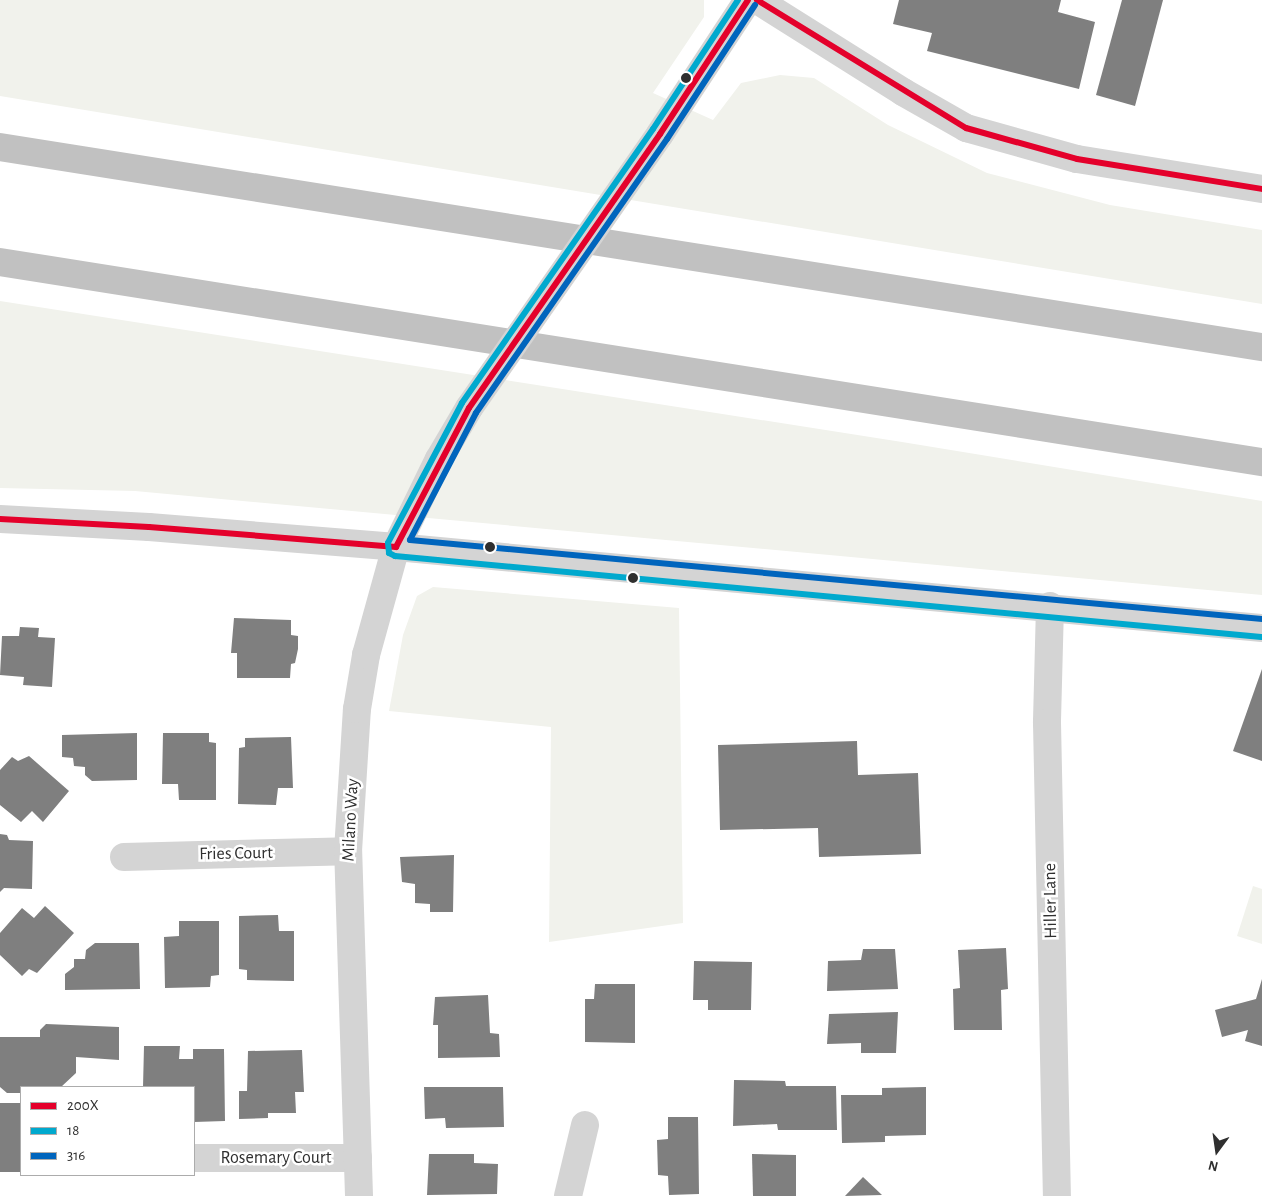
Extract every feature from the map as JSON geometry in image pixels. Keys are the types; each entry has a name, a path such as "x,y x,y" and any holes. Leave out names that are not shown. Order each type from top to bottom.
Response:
{"highway":[{"path":"0,147 1262,347"},
{"path":"0,262 1262,462"}],"street":[{"name":"Milano Way","path":"359,1196 348,852 358,700 366,655 396,547 439,460 469,408 660,134 748,0"},
{"path":"757,0 903,92 966,128 1077,160 1262,189"},
{"path":"0,519 149,526 396,547 1050,606 1262,628"},
{"name":"Hiller Lane","path":"1050,606 1047,723 1057,1196"},
{"name":"Fries Court","path":"124,857 348,852"},
{"path":"568,1196 585,1125"},
{"name":"Rosemary Court","path":"195,1158 358,1158"}],"shaded area":[{"path":"0,0 704,0 704,17 653,93 713,120 741,83 780,75 814,78 888,125 987,173 1110,205 1262,230 1262,304 0,96"},
{"path":"0,301 902,442 1262,501 1262,595 135,491 0,488"},
{"path":"433,587 679,608 683,923 549,942 551,727 389,711 403,635 417,596"},
{"path":"1253,886 1262,889 1262,944 1237,936"}],"building":[{"path":"899,0 1061,0 1058,12 1095,22 1079,89 927,51 932,33 893,24"},
{"path":"1122,0 1163,0 1135,106 1096,95"},
{"path":"234,618 291,620 291,635 298,636 298,649 295,663 291,664 290,678 237,678 237,653 231,653"},
{"path":"20,627 39,628 38,637 55,638 52,687 23,685 24,677 0,675 2,636 19,636"},
{"path":"1262,669 1262,761 1233,751"},
{"path":"137,733 137,780 92,781 85,775 85,767 74,766 73,758 62,757 62,735"},
{"path":"163,733 209,733 209,742 216,743 216,800 179,800 178,784 162,784"},
{"path":"291,737 293,788 278,788 276,805 238,804 239,748 245,747 245,738"},
{"path":"857,741 858,775 918,773 921,854 819,857 818,828 720,830 718,745"},
{"path":"29,756 69,791 43,822 32,811 21,822 0,805 0,770 12,757 18,761"},
{"path":"0,834 7,835 9,840 33,841 32,889 4,888 0,892"},
{"path":"454,855 453,912 430,912 430,904 415,903 415,884 402,882 400,857"},
{"path":"45,906 74,933 37,973 29,969 22,976 0,955 0,933 22,908 34,918"},
{"path":"278,915 279,931 294,931 294,981 247,980 247,970 239,969 239,916"},
{"path":"179,921 219,921 219,975 211,976 210,987 165,988 164,937 179,936"},
{"path":"95,943 139,943 140,989 65,990 65,974 74,967 74,959 85,959 86,950"},
{"path":"1006,948 1008,989 1001,990 1002,1030 954,1030 953,989 960,988 958,950"},
{"path":"863,949 895,949 898,989 827,991 828,961 861,960"},
{"path":"694,961 752,962 751,1010 708,1010 708,1000 693,1000"},
{"path":"1262,979 1262,1046 1245,1041 1248,1030 1222,1037 1215,1010 1256,999"},
{"path":"595,984 635,984 635,1043 585,1042 585,999 594,999"},
{"path":"488,995 490,1033 499,1034 500,1057 438,1058 438,1025 433,1025 435,997"},
{"path":"898,1012 896,1053 861,1053 861,1043 827,1044 829,1014"},
{"path":"46,1024 119,1027 119,1060 76,1057 76,1073 62,1086 20,1086 20,1093 7,1093 0,1087 0,1037 40,1037 40,1030"},
{"path":"144,1046 180,1046 179,1059 193,1059 193,1049 224,1049 225,1121 195,1122 195,1086 143,1086"},
{"path":"302,1050 304,1092 295,1092 296,1113 268,1113 268,1118 239,1119 239,1091 247,1091 248,1051"},
{"path":"734,1080 785,1081 786,1086 836,1086 837,1130 778,1130 777,1124 733,1126"},
{"path":"424,1087 503,1087 504,1127 446,1128 445,1118 425,1119"},
{"path":"926,1087 926,1135 885,1136 885,1142 842,1143 841,1095 882,1095 882,1088"},
{"path":"0,1103 20,1103 20,1172 0,1172"},
{"path":"668,1117 698,1117 699,1194 669,1195 668,1176 658,1175 657,1140 668,1139"},
{"path":"429,1154 474,1154 474,1163 498,1164 497,1194 427,1195"},
{"path":"752,1154 796,1155 796,1196 753,1196"},
{"path":"863,1177 882,1195 845,1196"}],"transit line":[{"name":"18","path":"738,0 653,129 462,403 388,543 389,553 395,556 1261,637"},
{"name":"200X","path":"0,519 149,527 396,547 469,408 660,134 748,0"},
{"name":"200X","path":"757,0 966,128 1077,159 1262,189"},
{"name":"316","path":"755,5 667,139 476,413 410,540 1262,619"}]}
